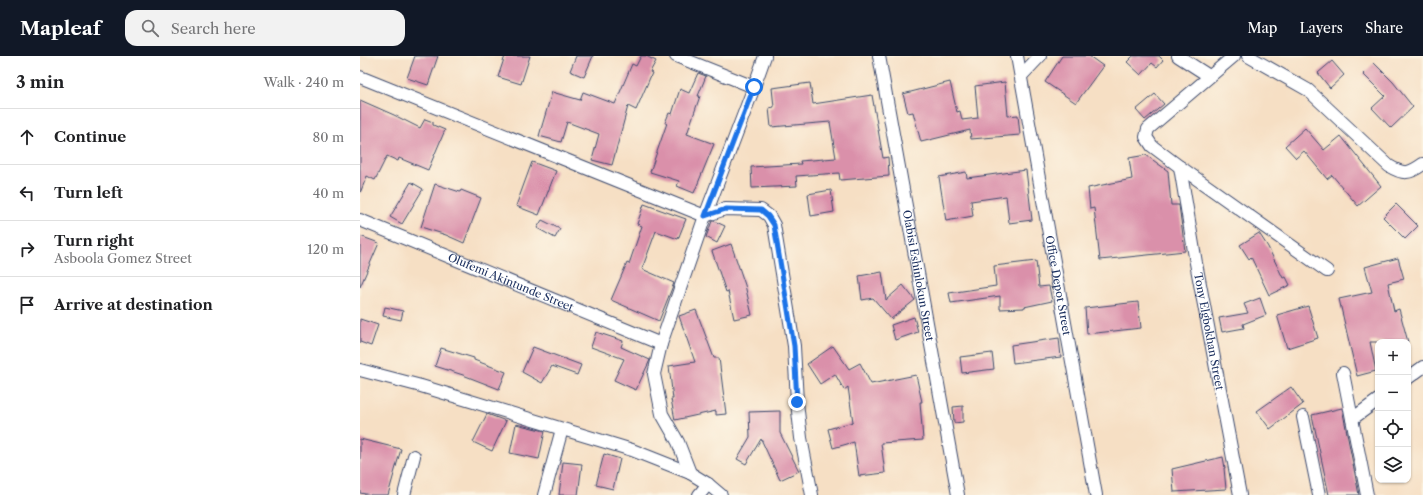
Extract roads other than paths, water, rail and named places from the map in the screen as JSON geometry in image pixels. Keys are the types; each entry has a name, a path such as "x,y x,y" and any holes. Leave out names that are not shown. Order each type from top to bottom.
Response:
{"street":[{"path":"676,56 754,87"},
{"path":"690,473 678,442 662,414 654,374 661,344 705,216 765,56"},
{"name":"Olabisi Eshinlokun Street","path":"879,56 958,495"},
{"path":"1017,56 1021,76"},
{"path":"1021,76 1040,56"},
{"path":"1178,56 1209,76"},
{"path":"1234,56 1148,129 1146,137 1152,146 1180,168 1327,270"},
{"path":"1248,56 1308,90 1389,166 1400,172 1412,171 1423,164"},
{"name":"Office Depot Street","path":"1021,76 1096,495"},
{"path":"360,77 705,216 726,209 761,210 768,216 774,225 794,346 797,402 801,438 812,495"},
{"name":"Tony Elgbokhan Street","path":"1180,168 1196,263 1240,495"},
{"name":"Olufemi Akintunde Street","path":"360,220 661,344"},
{"path":"1411,376 1423,367"},
{"path":"360,370 421,386 632,450 690,473 708,484 721,495"},
{"path":"1343,373 1367,495"},
{"path":"1352,419 1375,402"},
{"path":"1303,417 1319,495"},
{"path":"544,495 562,429"},
{"path":"404,495 414,456"},
{"path":"699,495 708,484"}]}
